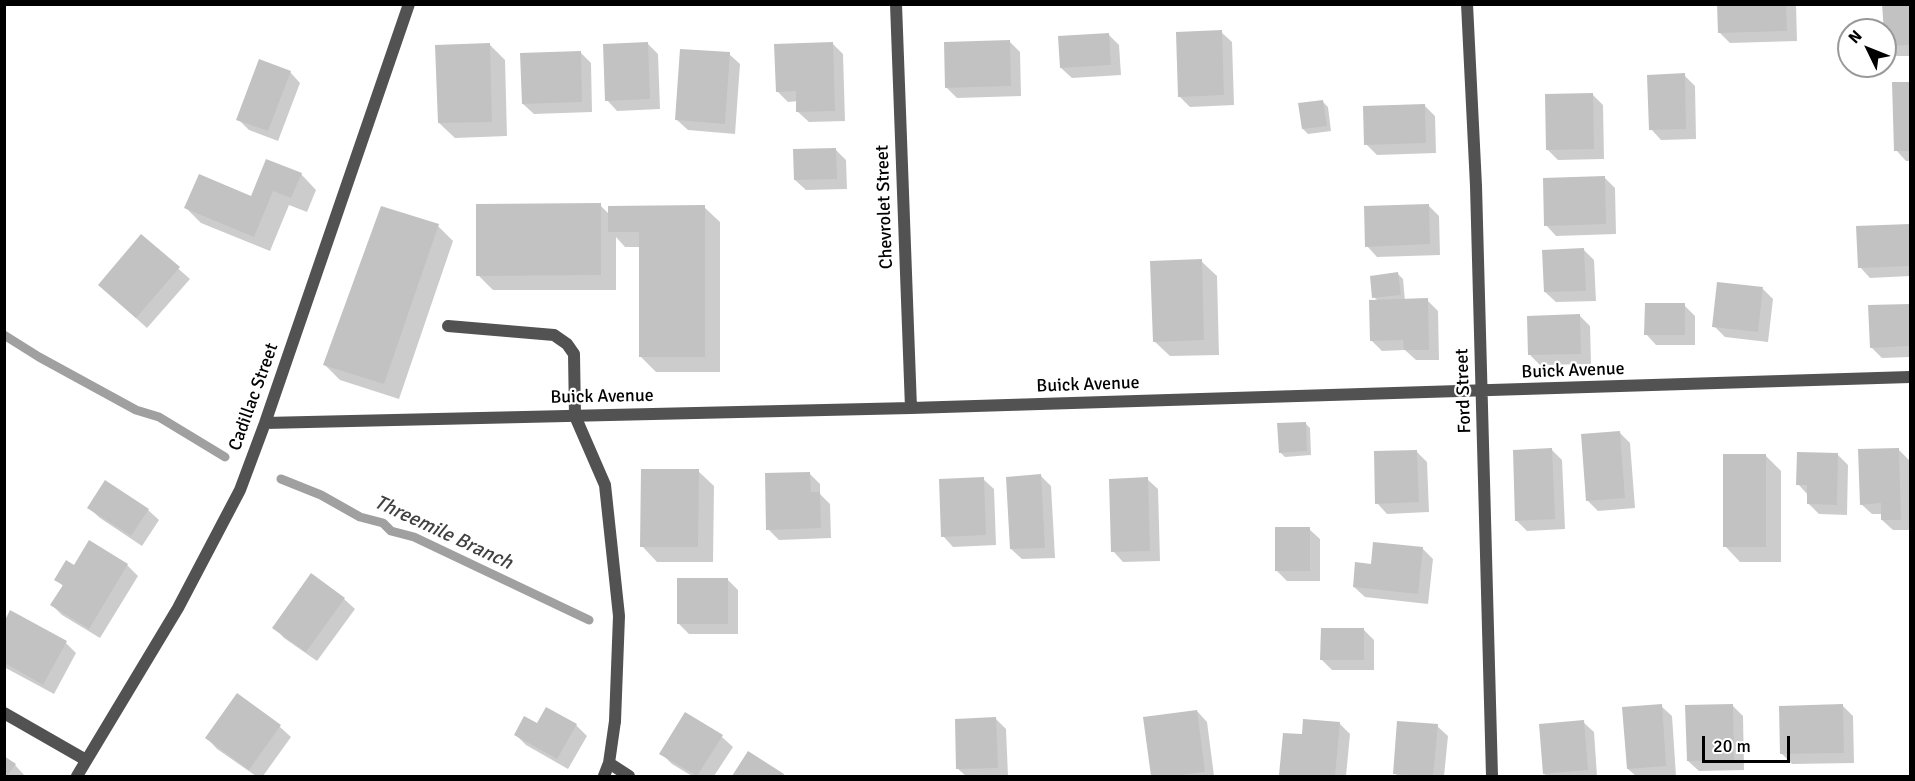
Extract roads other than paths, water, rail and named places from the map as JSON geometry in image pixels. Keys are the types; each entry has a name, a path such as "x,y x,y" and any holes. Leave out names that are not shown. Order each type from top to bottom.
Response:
{"street":[{"name":"Cadillac Street","path":"76,777 178,608 240,490 266,423 409,4"},
{"name":"Chevrolet Street","path":"896,4 911,408"},
{"name":"Ford Street","path":"1467,4 1476,186 1492,777"},
{"path":"448,326 554,335 567,344 574,354 575,416 604,485 619,616 615,721 609,763 604,777"},
{"name":"Buick Avenue","path":"266,423 911,408 1911,377"},
{"path":"4,713 86,760"},
{"path":"609,763 629,777"}],"waterway":[{"name":"Threemile Branch","path":"4,335 39,357 136,410 159,417 225,457"},
{"name":"Threemile Branch","path":"281,479 321,495 360,517 383,523 391,531 414,537 589,620"}]}
